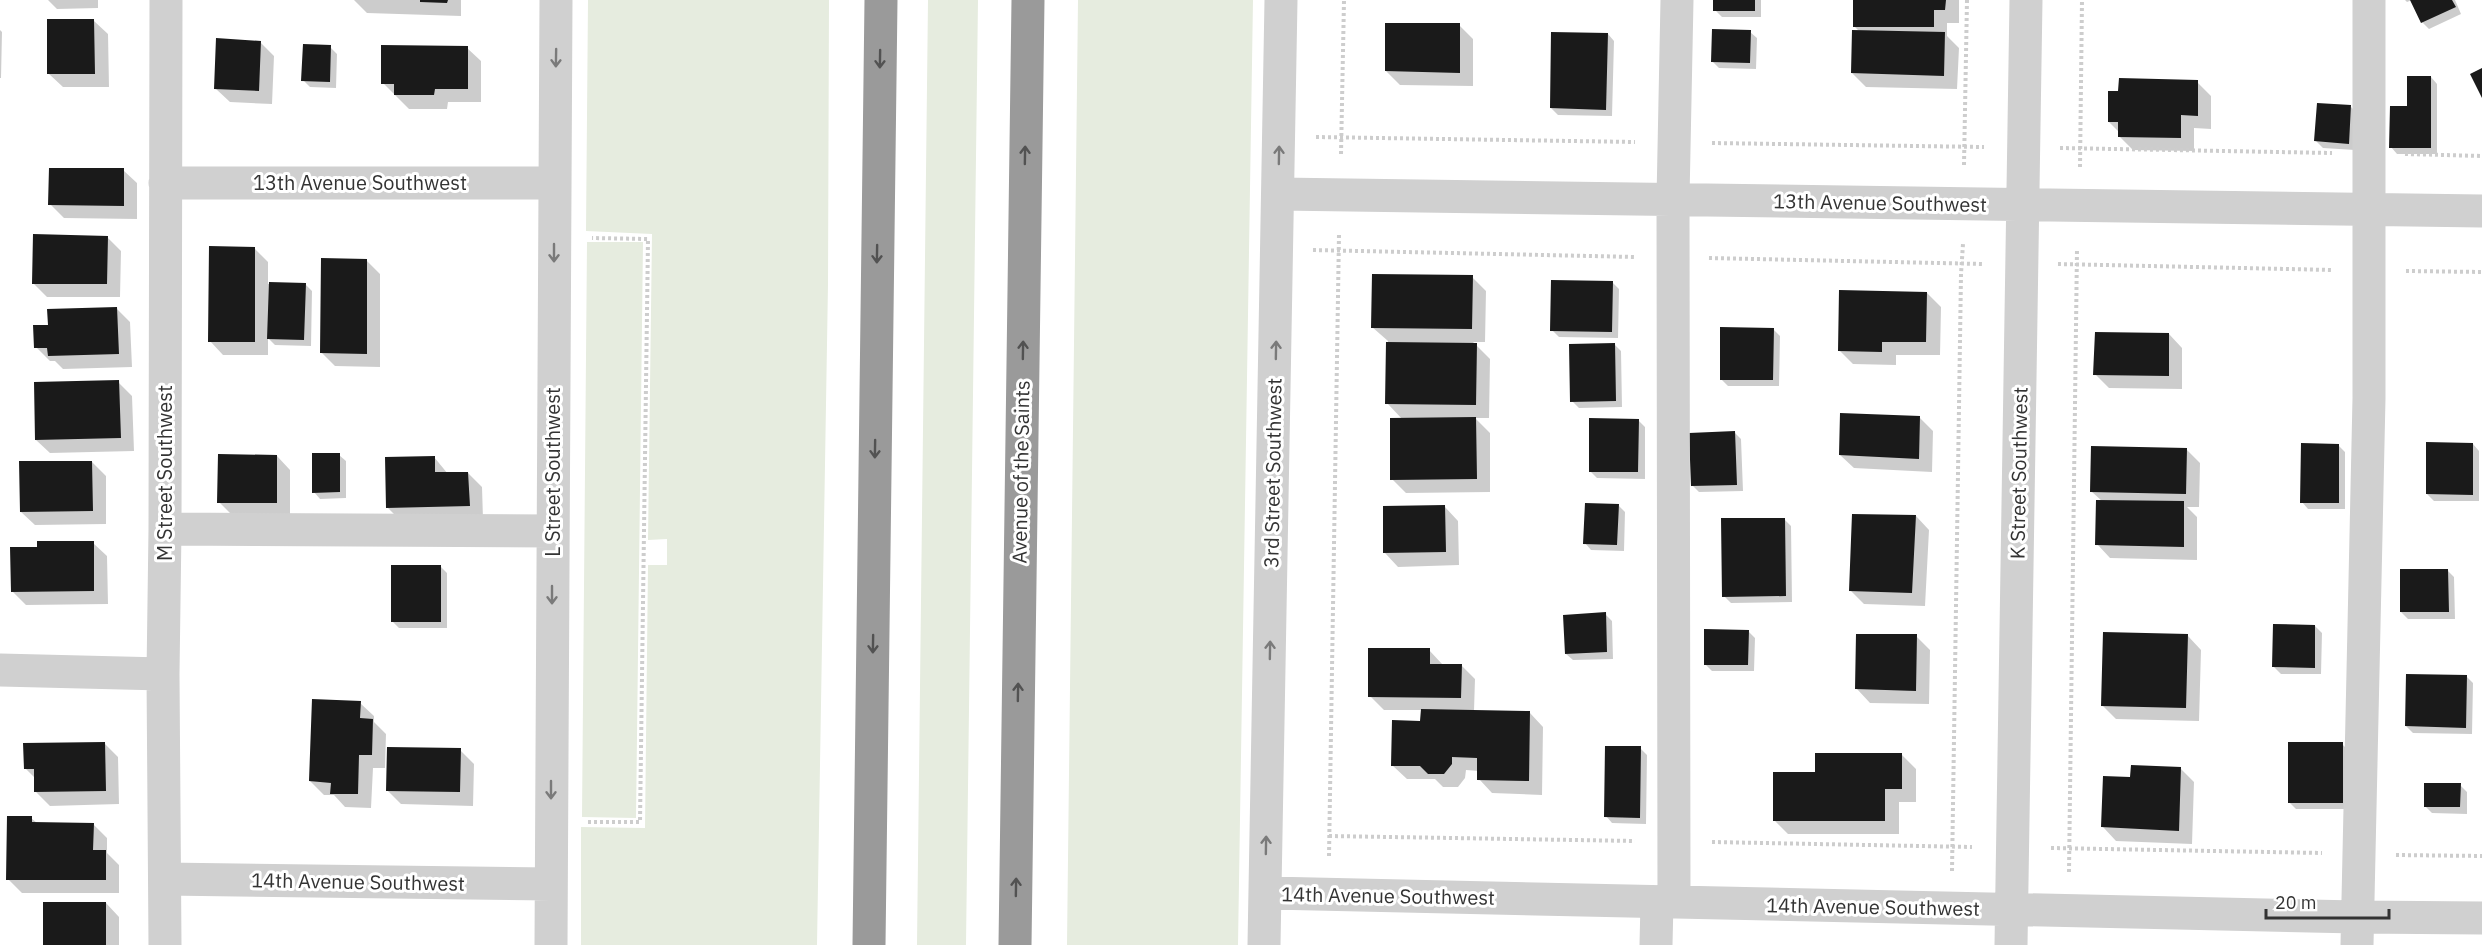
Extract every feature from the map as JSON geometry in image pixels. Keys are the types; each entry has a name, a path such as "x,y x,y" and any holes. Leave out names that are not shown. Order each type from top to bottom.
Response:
{"highway":[{"path":"869,945 880,0"},
{"name":"Avenue of the Saints","path":"1015,945 1028,0"}],"street":[{"name":"M Street Southwest","path":"165,945 163,674 166,0"},
{"name":"L Street Southwest","path":"551,945 556,0"},
{"name":"3rd Street Southwest","path":"1264,945 1281,0"},
{"path":"1656,945 1665,902 1677,0"},
{"name":"K Street Southwest","path":"2011,945 2026,0"},
{"path":"2357,931 2369,398 2369,0"},
{"name":"13th Avenue Southwest","path":"165,183 555,183"},
{"name":"13th Avenue Southwest","path":"1279,194 2482,211"},
{"path":"165,529 553,531"},
{"path":"0,670 163,674"},
{"name":"14th Avenue Southwest","path":"165,879 551,884"},
{"name":"14th Avenue Southwest","path":"1265,893 2012,910 2357,931 2482,918"}],"path":[{"path":"1341,154 1344,0"},
{"path":"1964,166 1966,0"},
{"path":"2080,170 2082,0"},
{"path":"1279,136 1984,147"},
{"path":"2060,148 2482,156"},
{"path":"1329,866 1339,233"},
{"path":"581,822 640,822 648,239 588,238"},
{"path":"1952,878 1963,244"},
{"path":"1278,249 1984,264"},
{"path":"2069,879 2077,249"},
{"path":"2058,264 2482,272"},
{"path":"2050,848 2482,856"}],"shaded area":[{"path":"588,0 829,0 828,284 817,945 581,945 581,827 645,828 648,565 667,565 667,539 648,540 652,234 586,231"},
{"path":"928,0 978,0 966,945 917,945"},
{"path":"1078,0 1253,0 1238,945 1067,945"},
{"path":"587,242 643,242 636,818 582,817"}],"building":[{"path":"420,0 448,0 447,3 420,2"},
{"path":"1713,0 1755,0 1755,11 1713,11"},
{"path":"1853,0 1946,0 1945,10 1934,10 1934,27 1853,27"},
{"path":"2410,0 2452,0 2456,7 2421,23"},
{"path":"47,19 94,19 95,74 47,74"},
{"path":"1385,23 1460,23 1460,73 1385,71"},
{"path":"1712,29 1751,30 1750,63 1711,62"},
{"path":"1852,30 1945,32 1944,76 1851,73"},
{"path":"1551,32 1608,33 1606,110 1550,108"},
{"path":"216,38 261,41 259,91 214,89"},
{"path":"303,44 331,45 330,82 301,81"},
{"path":"381,45 468,46 468,89 435,89 434,95 394,95 394,84 381,84"},
{"path":"2482,68 2482,98 2470,74"},
{"path":"2407,76 2431,76 2431,148 2389,148 2390,106 2407,106"},
{"path":"2119,78 2198,80 2198,116 2181,115 2181,138 2118,137 2118,122 2108,122 2108,91 2118,91"},
{"path":"2317,103 2351,105 2349,144 2314,141"},
{"path":"49,168 124,168 124,206 48,205"},
{"path":"33,234 108,236 107,284 32,284"},
{"path":"209,246 255,247 255,342 208,342"},
{"path":"321,258 367,259 367,354 320,353"},
{"path":"1372,274 1473,275 1472,329 1371,328"},
{"path":"1551,280 1613,281 1612,332 1550,331"},
{"path":"269,282 306,283 304,340 267,339"},
{"path":"1839,290 1927,292 1926,342 1882,342 1882,352 1838,351"},
{"path":"117,307 119,354 48,356 47,348 34,348 33,325 48,325 47,309"},
{"path":"1720,327 1774,328 1773,380 1720,380"},
{"path":"2095,332 2169,333 2169,376 2093,375"},
{"path":"1386,342 1477,343 1476,405 1385,404"},
{"path":"1615,343 1616,401 1570,402 1569,344"},
{"path":"119,380 121,438 35,440 34,382"},
{"path":"1840,413 1920,416 1919,459 1839,455"},
{"path":"1476,417 1477,479 1390,480 1390,418"},
{"path":"1589,418 1639,419 1638,472 1589,472"},
{"path":"1735,431 1737,485 1691,486 1689,433"},
{"path":"2426,442 2473,443 2473,495 2426,494"},
{"path":"2301,443 2339,444 2339,503 2300,503"},
{"path":"2091,446 2187,448 2186,494 2090,492"},
{"path":"312,453 340,453 340,492 312,493"},
{"path":"218,454 277,455 277,503 217,503"},
{"path":"435,456 435,472 468,472 470,506 386,508 385,457"},
{"path":"19,461 92,461 93,511 20,512"},
{"path":"2096,500 2184,501 2184,547 2095,545"},
{"path":"1585,503 1619,504 1617,545 1583,544"},
{"path":"1445,505 1446,552 1383,553 1383,506"},
{"path":"1852,514 1916,515 1912,593 1849,591"},
{"path":"1721,518 1785,518 1786,596 1722,597"},
{"path":"37,541 94,541 94,591 11,592 10,547 37,547"},
{"path":"391,565 441,565 441,622 391,622"},
{"path":"2400,569 2448,569 2449,612 2400,612"},
{"path":"1606,612 1607,652 1565,654 1563,615"},
{"path":"2273,624 2315,625 2315,668 2272,667"},
{"path":"1704,629 1749,630 1748,665 1704,665"},
{"path":"2103,632 2188,634 2186,708 2101,706"},
{"path":"1856,634 1917,634 1916,691 1855,689"},
{"path":"1368,648 1430,648 1430,664 1462,664 1461,698 1368,697"},
{"path":"2406,674 2467,675 2466,728 2405,726"},
{"path":"312,699 361,701 360,718 373,719 372,755 359,755 358,794 330,794 331,783 309,781"},
{"path":"1421,709 1530,711 1529,781 1477,780 1477,758 1452,757 1452,764 1444,774 1428,774 1420,766 1391,766 1392,720 1420,721"},
{"path":"105,742 106,791 34,792 34,769 24,769 23,743"},
{"path":"2288,742 2343,742 2343,803 2288,803"},
{"path":"1605,746 1641,746 1640,818 1604,817"},
{"path":"387,747 461,748 460,792 386,791"},
{"path":"1815,753 1902,753 1902,789 1885,789 1885,821 1773,821 1773,772 1815,772"},
{"path":"2131,765 2181,767 2179,831 2101,827 2103,776 2130,777"},
{"path":"2424,783 2461,783 2460,807 2424,807"},
{"path":"7,816 32,816 32,822 94,823 93,850 106,850 106,880 6,880"},
{"path":"43,902 106,902 106,945 43,945"}]}
